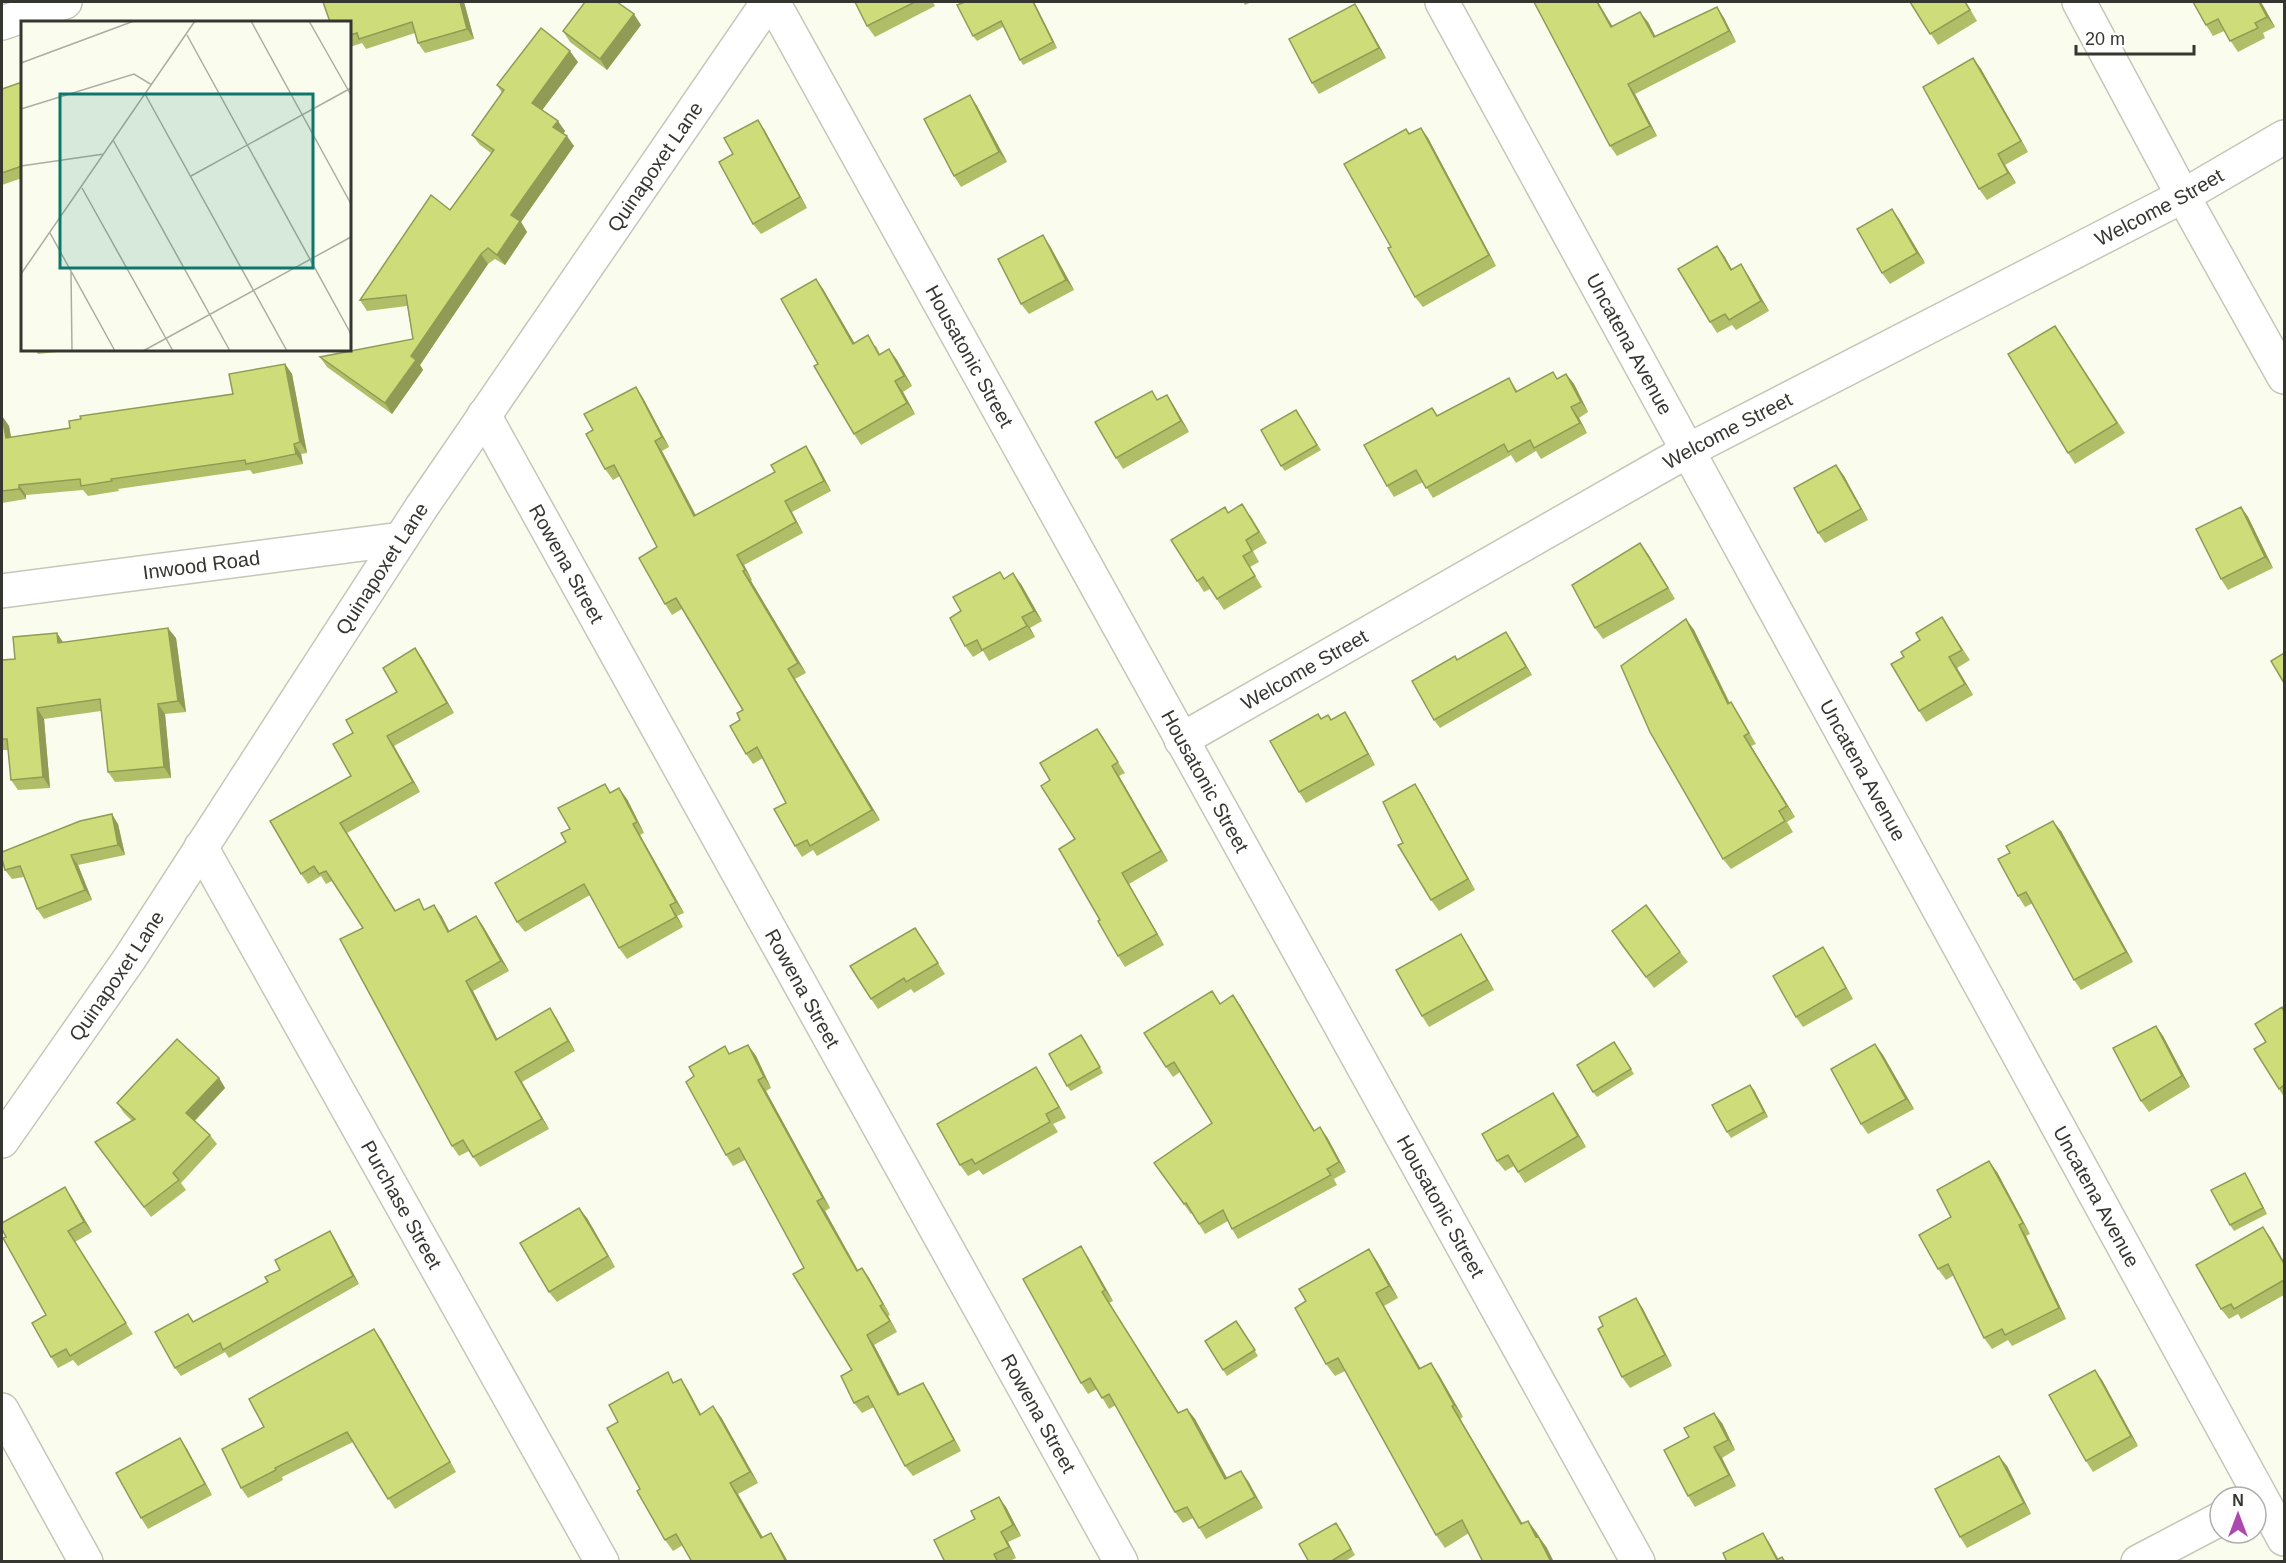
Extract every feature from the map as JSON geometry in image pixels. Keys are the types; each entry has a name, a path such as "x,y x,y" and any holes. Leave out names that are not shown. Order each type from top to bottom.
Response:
{"street":[{"path":"2,23 65,2"},
{"name":"Quinapoxet Lane","path":"2,1141 81,1032 400,539 768,2"},
{"name":"Housatonic Street","path":"773,2 1638,1562"},
{"name":"Uncatena Avenue","path":"1442,2 2262,1485"},
{"path":"2079,2 2182,196 2284,377"},
{"name":"Welcome Street","path":"1181,740 1689,450 2182,196 2284,137"},
{"name":"Rowena Street","path":"484,415 1121,1562"},
{"name":"Inwood Road","path":"2,591 400,539"},
{"name":"Purchase Street","path":"201,847 602,1562"},
{"path":"2,1410 86,1562"},
{"name":"Uncatena Avenue","path":"2268,1497 2284,1539"},
{"path":"2139,1562 2208,1525"}],"building":[{"path":"323,2 460,2 467,29 418,43 412,22 359,39 357,33 351,35 351,21 330,21"},
{"path":"585,2 617,2 634,14 600,59 563,31"},
{"path":"855,2 915,2 867,26"},
{"path":"965,2 1033,2 1053,42 1020,60 1001,21 973,36 957,5"},
{"path":"1534,2 1597,2 1611,27 1640,12 1654,37 1717,7 1729,31 1628,84 1650,126 1610,146"},
{"path":"1910,2 1965,2 1970,10 1930,34"},
{"path":"2193,2 2259,2 2267,17 2255,23 2258,28 2230,41 2218,19 2206,25"},
{"path":"1355,4 1379,48 1312,83 1289,39"},
{"path":"541,28 570,51 532,103 558,121 553,127 567,136 511,215 520,221 497,255 488,248 481,254 411,356 416,360 385,403 320,357 413,339 406,295 360,300 431,195 450,210 494,150 472,135 504,90 497,85"},
{"path":"1973,58 2021,141 1998,154 2008,173 1979,189 1923,87"},
{"path":"21,82 21,166 2,173 2,89"},
{"path":"970,95 999,152 954,176 924,119"},
{"path":"758,120 800,197 753,224 719,162 733,154 724,138"},
{"path":"1421,128 1489,255 1415,297 1388,248 1391,247 1344,164 1406,129 1409,134"},
{"path":"1892,209 1917,253 1882,273 1857,229"},
{"path":"1043,235 1066,280 1021,304 998,259"},
{"path":"1717,246 1731,270 1741,264 1761,301 1729,320 1725,314 1710,322 1678,269"},
{"path":"816,279 853,344 868,335 879,355 889,349 904,376 895,381 907,403 854,434 814,366 818,364 781,299"},
{"path":"2055,326 2117,423 2068,453 2008,354"},
{"path":"285,364 300,442 294,444 296,454 246,464 245,460 111,479 112,481 81,486 80,479 19,485 19,489 2,491 2,416 6,438 70,428 69,421 81,419 80,416 233,394 229,374"},
{"path":"1553,372 1557,379 1566,374 1581,402 1571,407 1580,423 1534,448 1530,440 1508,452 1504,444 1426,488 1416,470 1387,486 1364,445 1432,408 1437,416 1509,378 1516,392"},
{"path":"636,387 662,437 655,441 694,516 775,472 771,465 806,446 824,481 785,501 796,522 737,555 745,570 743,571 798,663 788,669 872,810 810,846 807,840 795,846 774,809 786,803 757,747 746,754 730,726 740,720 737,713 743,710 676,598 665,604 639,558 657,547 614,465 605,469 586,434 593,430 584,414"},
{"path":"1152,391 1157,400 1167,395 1181,421 1116,458 1095,422"},
{"path":"1296,410 1317,445 1281,466 1261,430"},
{"path":"1836,465 1861,509 1818,533 1794,488"},
{"path":"1242,504 1259,532 1246,540 1252,551 1243,556 1255,576 1217,599 1203,577 1197,581 1171,540 1225,507 1228,513"},
{"path":"2241,507 2265,557 2221,579 2196,529"},
{"path":"1640,543 1668,588 1595,628 1572,585"},
{"path":"1000,572 1004,579 1013,573 1034,611 1022,617 1027,626 982,650 977,640 965,646 950,618 961,611 953,597"},
{"path":"1942,617 1962,650 1949,657 1965,684 1919,711 1891,664 1904,657 1901,652 1920,640 1916,633"},
{"path":"1686,619 1728,704 1731,702 1749,733 1744,736 1787,806 1779,811 1785,821 1723,859 1650,732 1621,666"},
{"path":"168,628 178,701 158,704 164,767 108,772 100,699 37,708 43,777 11,780 7,739 2,739 2,660 15,659 13,637 57,633 58,643"},
{"path":"1506,632 1526,667 1434,720 1412,681 1455,656 1457,660"},
{"path":"415,648 447,703 387,736 413,782 340,823 395,911 419,899 424,910 434,905 448,932 476,916 501,961 466,981 496,1040 550,1008 568,1041 515,1072 542,1119 473,1157 463,1140 452,1146 340,939 363,928 326,871 319,874 314,866 301,874 270,821 351,776 333,744 353,733 346,720 397,692 383,668"},
{"path":"2284,653 2284,683 2271,661"},
{"path":"1345,712 1368,754 1299,792 1270,741 1318,714 1321,719 1328,715 1331,720"},
{"path":"1097,729 1118,762 1112,766 1161,851 1122,873 1157,934 1118,956 1059,849 1075,839 1041,786 1050,780 1040,763"},
{"path":"605,784 610,793 619,788 637,822 633,824 676,902 670,905 676,917 619,948 584,884 517,922 495,883 566,842 561,833 570,829 558,808"},
{"path":"1415,784 1468,879 1431,900 1398,845 1403,843 1383,802"},
{"path":"112,814 118,845 71,855 85,890 37,909 20,866 5,870 2,852 80,821"},
{"path":"2053,821 2126,952 2074,980 2026,892 2018,896 1998,859 2010,853 2006,846"},
{"path":"1646,905 1680,952 1646,977 1612,931"},
{"path":"915,928 938,963 906,982 904,978 871,999 850,966"},
{"path":"1461,934 1487,980 1422,1016 1396,970"},
{"path":"1823,947 1846,988 1796,1017 1773,976"},
{"path":"1212,991 1220,1004 1233,995 1314,1131 1320,1127 1339,1162 1327,1169 1331,1175 1232,1229 1223,1210 1199,1224 1186,1203 1184,1204 1154,1163 1212,1123 1174,1062 1166,1067 1144,1033"},
{"path":"2282,1007 2284,1012 2284,1085 2279,1089 2254,1049 2266,1042 2255,1024"},
{"path":"2156,1026 2182,1076 2141,1101 2113,1048"},
{"path":"1081,1035 1100,1067 1067,1086 1049,1054"},
{"path":"177,1039 219,1078 186,1113 210,1135 173,1173 179,1180 144,1207 95,1142 135,1119 117,1103"},
{"path":"1614,1042 1631,1069 1593,1092 1577,1065"},
{"path":"1875,1044 1906,1099 1861,1124 1831,1069"},
{"path":"748,1045 764,1077 758,1080 823,1198 817,1201 857,1271 862,1268 883,1304 880,1306 890,1321 867,1335 898,1395 923,1383 954,1440 905,1466 868,1396 854,1403 841,1376 852,1370 793,1274 804,1268 739,1148 726,1155 686,1082 694,1076 689,1067 725,1046 729,1054"},
{"path":"1036,1067 1059,1107 1046,1114 1050,1122 975,1164 972,1159 960,1165 937,1124"},
{"path":"1750,1085 1764,1112 1727,1132 1712,1105"},
{"path":"1553,1093 1578,1136 1518,1172 1508,1155 1497,1161 1482,1134"},
{"path":"1989,1161 2023,1223 2019,1225 2059,1308 2005,1335 2002,1329 1984,1338 1948,1264 1938,1269 1919,1235 1951,1217 1937,1190"},
{"path":"2245,1173 2263,1208 2230,1225 2211,1190"},
{"path":"65,1187 84,1222 68,1231 126,1323 70,1356 66,1349 51,1357 32,1323 46,1315 3,1238 6,1237 2,1223"},
{"path":"579,1208 608,1256 549,1292 520,1243"},
{"path":"2263,1227 2284,1264 2284,1280 2234,1309 2231,1304 2221,1309 2196,1265"},
{"path":"330,1231 353,1276 223,1350 220,1343 175,1368 155,1332 188,1314 193,1322 268,1282 265,1277 280,1270 275,1260"},
{"path":"1081,1246 1105,1290 1102,1292 1178,1413 1187,1409 1225,1479 1241,1471 1255,1497 1199,1528 1187,1507 1175,1512 1109,1394 1102,1398 1090,1378 1081,1383 1023,1279"},
{"path":"1369,1249 1389,1286 1376,1293 1419,1369 1431,1363 1454,1405 1452,1406 1521,1524 1528,1521 1551,1562 1483,1562 1462,1520 1436,1535 1338,1358 1326,1364 1295,1308 1306,1301 1299,1289"},
{"path":"1636,1298 1665,1355 1622,1377 1598,1329 1603,1326 1599,1317"},
{"path":"1236,1321 1255,1350 1223,1370 1205,1341"},
{"path":"374,1329 450,1462 388,1499 347,1432 275,1468 276,1470 241,1488 222,1449 264,1427 249,1399"},
{"path":"2095,1370 2131,1436 2086,1461 2049,1395"},
{"path":"668,1372 673,1383 681,1379 700,1415 713,1406 750,1472 730,1483 761,1538 771,1533 786,1562 692,1562 676,1534 665,1540 637,1491 640,1489 607,1428 618,1422 609,1405"},
{"path":"1714,1413 1728,1440 1714,1447 1729,1475 1688,1496 1664,1450 1689,1437 1684,1428"},
{"path":"180,1438 205,1484 141,1518 116,1473"},
{"path":"1999,1456 2024,1503 1960,1537 1935,1489"},
{"path":"999,1497 1013,1525 1001,1532 1009,1547 994,1554 998,1562 945,1562 934,1540 975,1519 971,1511"},
{"path":"1336,1523 1351,1549 1330,1562 1309,1562 1299,1544"},
{"path":"1763,1533 1777,1560 1782,1557 1785,1562 1727,1562 1723,1553"}]}
